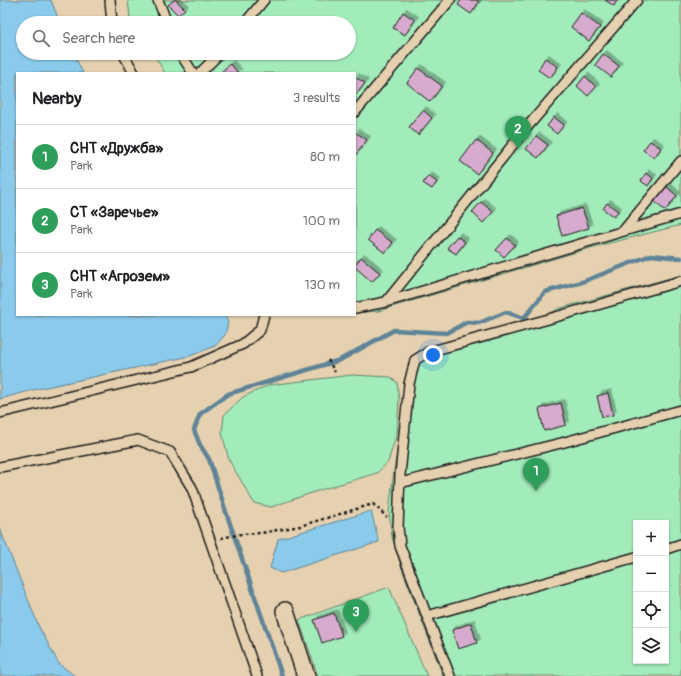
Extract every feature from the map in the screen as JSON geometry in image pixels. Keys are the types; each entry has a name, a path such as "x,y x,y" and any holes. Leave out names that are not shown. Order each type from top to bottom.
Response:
{"street":[{"path":"285,611 306,676"}],"lane":[{"path":"110,0 111,16"},
{"path":"158,0 165,16"},
{"path":"251,16 264,0"},
{"path":"356,111 450,0"},
{"path":"386,302 528,126 636,0"},
{"path":"127,60 133,72"},
{"path":"185,60 192,72"},
{"path":"201,72 213,60"},
{"path":"623,231 681,162"},
{"path":"356,308 386,302 681,214"},
{"path":"450,676 400,546 398,527 400,483 409,384 415,360 428,352 681,281"},
{"path":"0,413 191,367 243,344 260,330 264,316"},
{"path":"400,483 561,443 681,410"},
{"path":"0,467 138,440 170,452 192,488 257,676"},
{"path":"669,547 681,544"},
{"path":"427,616 633,558"}],"path":[{"path":"328,360 335,372"},
{"path":"224,537 242,534 261,534 300,526 372,504 398,527"}],"green space":[{"path":"128,0 681,0 681,225 590,248 378,311 356,313 356,72 164,72 157,60 356,60 356,16 130,16"},
{"path":"681,275 681,676 443,676 401,566 392,537 389,512 394,470 409,384 415,360 545,320 557,309"},
{"path":"352,375 390,377 397,382 399,399 397,433 388,462 377,473 271,507 254,503 229,460 222,433 224,415 243,397 269,385"},
{"path":"389,587 427,676 318,676 299,620"}],"water":[{"path":"0,0 51,0 57,16 16,16 16,60 76,60 82,72 16,72 16,316 225,316 228,323 225,335 215,346 190,356 33,390 0,399"},
{"path":"371,511 379,542 281,573 270,568 278,539"},
{"path":"0,529 39,627 59,664 75,676 0,676"}],"building":[{"path":"176,0 185,9 178,15 168,5"},
{"path":"461,0 476,0 479,2 471,14 458,5"},
{"path":"605,0 617,0 614,6"},
{"path":"403,12 415,20 405,35 393,28"},
{"path":"581,13 600,27 589,41 571,27"},
{"path":"603,54 619,66 611,77 595,65"},
{"path":"545,58 558,67 550,78 538,70"},
{"path":"230,64 238,72 221,72"},
{"path":"418,68 442,86 430,102 407,83"},
{"path":"585,76 596,87 588,96 577,86"},
{"path":"356,78 365,83 356,95"},
{"path":"423,110 432,118 418,135 409,127"},
{"path":"554,117 564,125 557,134 547,126"},
{"path":"356,133 367,140 356,155"},
{"path":"536,136 548,145 538,158 526,149"},
{"path":"476,140 493,153 477,174 460,161"},
{"path":"650,141 661,148 654,158 643,150"},
{"path":"646,173 653,178 648,186 641,181"},
{"path":"428,176 437,182 432,189 423,183"},
{"path":"666,186 677,196 665,211 653,200"},
{"path":"481,202 493,212 483,223 472,212"},
{"path":"607,203 618,211 614,217 603,209"},
{"path":"582,208 589,228 562,236 556,216"},
{"path":"375,230 393,243 385,253 368,240"},
{"path":"457,236 465,242 456,254 447,248"},
{"path":"507,238 515,245 504,257 496,250"},
{"path":"361,257 380,273 372,282 356,268 356,264"},
{"path":"608,393 613,415 602,417 597,396"},
{"path":"561,403 566,425 544,431 539,409"},
{"path":"334,613 342,636 322,643 314,620"},
{"path":"471,623 477,643 458,649 452,630"}],"waterway":[{"path":"282,676 209,459 200,445 194,430 200,414 228,394 340,360 394,330 447,333 467,322 479,323 506,312 524,318 545,292 582,282 651,255 681,258"}],"place":[{"name":"СТ «Заречье»","path":"518,149"},
{"name":"СНТ «Дружба»","path":"536,491"},
{"name":"СНТ «Агрозем»","path":"356,632"}]}
